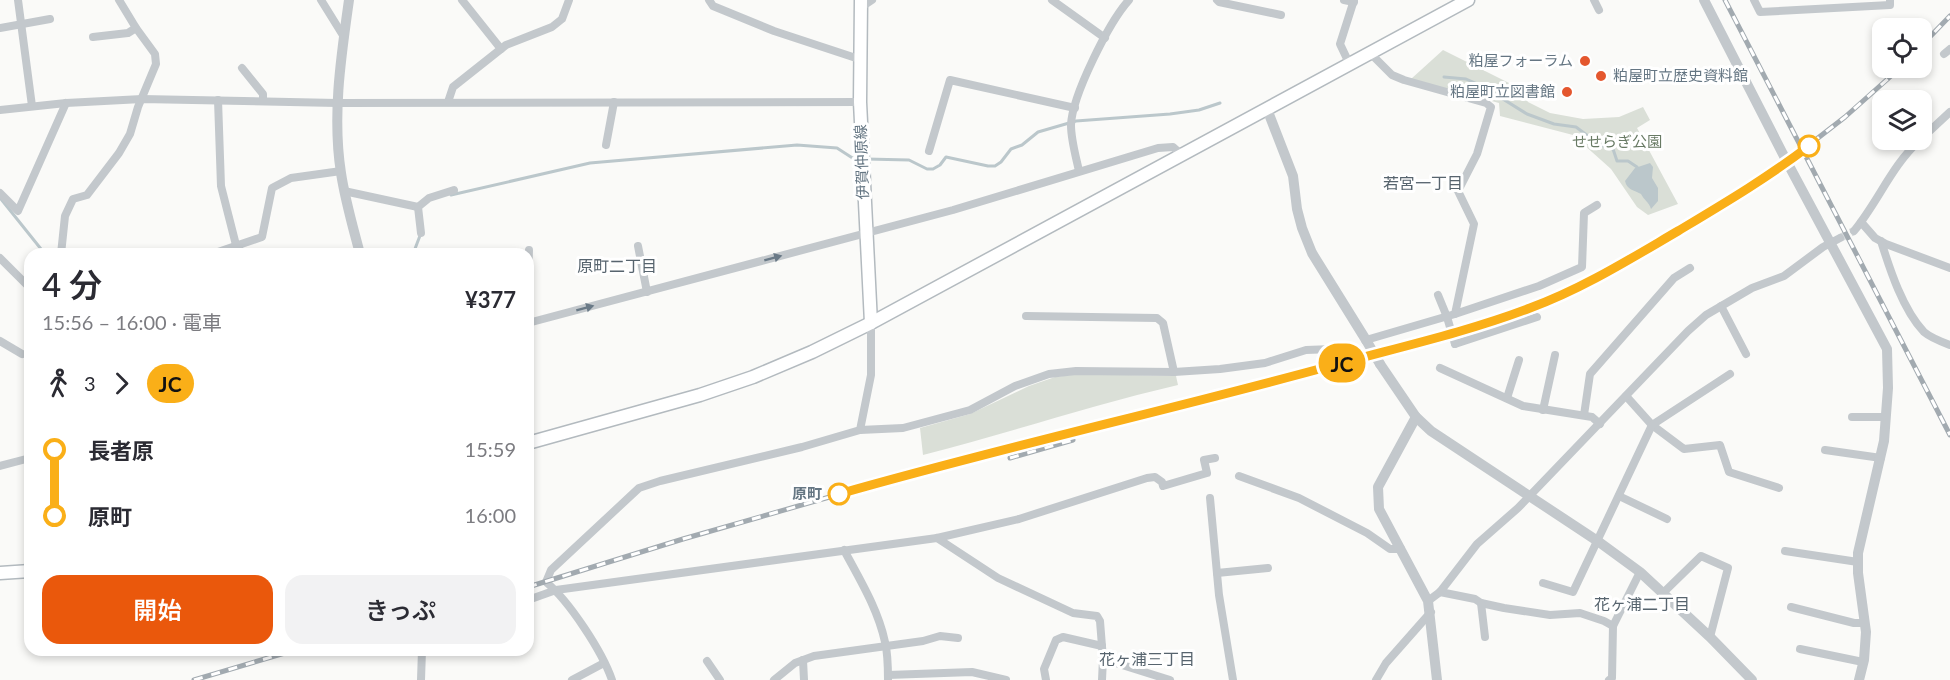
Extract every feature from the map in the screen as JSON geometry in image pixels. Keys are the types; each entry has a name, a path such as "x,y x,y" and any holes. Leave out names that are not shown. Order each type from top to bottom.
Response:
{"main road":[{"path":"534,441 700,395 753,377 812,352 870,323 1468,0"},
{"name":"伊賀仲原線","path":"861,4 860,102 870,323"},
{"path":"0,573 24,571"}],"street":[{"path":"18,0 32,106"},
{"path":"62,248 65,216 73,199 87,195 119,153 130,134 156,64 155,54 119,0"},
{"path":"321,0 344,37"},
{"path":"349,0 337,103 341,171 358,248"},
{"path":"462,0 501,49"},
{"path":"448,102 453,87 506,45 552,27 562,18 569,0"},
{"path":"709,0 712,6 774,31 859,59"},
{"path":"861,4 872,0"},
{"path":"1052,0 1105,38"},
{"path":"1079,171 1071,126 1075,108 1105,38 1129,0"},
{"path":"1217,0 1281,15"},
{"path":"1344,0 1354,1 1340,44 1349,63"},
{"path":"1594,0 1599,10"},
{"path":"1704,0 1787,162 1835,240 1887,349 1886,417 1881,458 1861,534 1858,562 1866,632 1859,680"},
{"path":"1754,0 1760,12 1890,5 1890,0"},
{"path":"0,28 50,20"},
{"path":"93,37 128,33 136,28"},
{"path":"1370,53 1392,75 1486,103 1491,107 1477,154 1458,191 1474,224 1451,315 1455,344 1537,317"},
{"path":"242,68 263,94 263,101"},
{"path":"929,151 950,80 1075,108"},
{"path":"0,111 66,103 142,99 337,103 860,102"},
{"path":"218,100 221,186 238,248"},
{"path":"606,146 614,102"},
{"path":"0,193 18,211 66,103"},
{"path":"1267,109 1293,176 1297,209 1312,253 1380,364 1416,417 1431,431 1599,542 1640,572 1710,637 1748,679"},
{"path":"1932,130 1949,116"},
{"path":"534,321 953,210 1158,148 1173,147 1182,155"},
{"path":"1854,231 1880,190 1910,150"},
{"path":"228,248 262,237 272,188 291,178 341,171"},
{"path":"418,207 429,198 454,190"},
{"path":"344,191 418,207"},
{"path":"1366,340 1539,286 1582,267 1584,213 1597,205"},
{"path":"418,207 421,234"},
{"path":"1861,222 1881,241 1950,268"},
{"path":"1376,680 1386,663 1477,544 1529,496 1688,331 1706,315 1752,288 1784,276 1835,240"},
{"path":"1881,241 1891,271 1910,312 1925,333 1950,345"},
{"path":"638,246 647,292"},
{"path":"0,258 24,281"},
{"path":"1584,415 1590,374 1674,279 1690,268"},
{"path":"1438,295 1451,315"},
{"path":"1721,306 1746,354"},
{"path":"1026,316 1157,318 1163,323 1174,372"},
{"path":"860,430 871,375 870,323"},
{"path":"0,341 22,354"},
{"path":"612,680 594,645 556,590 546,582 551,570 639,488 860,430 903,428 970,410 1015,386 1049,374 1076,371 1174,372 1220,369 1265,363 1306,350 1333,349"},
{"path":"1543,410 1555,355"},
{"path":"1507,398 1519,360"},
{"path":"1440,368 1523,406 1584,415 1592,417 1600,424"},
{"path":"1544,583 1574,592 1652,425 1730,374"},
{"path":"1626,396 1652,425 1684,450 1720,445 1729,472 1779,488"},
{"path":"1416,417 1378,487 1379,509 1430,607 1437,680"},
{"path":"1852,417 1886,417"},
{"path":"1825,450 1881,458"},
{"path":"534,598 556,590 937,538 1019,519 1148,478 1155,477 1163,486 1176,483 1207,473 1204,460 1215,458"},
{"path":"0,466 24,460"},
{"path":"1239,476 1299,498 1367,533 1390,549 1401,549"},
{"path":"1619,496 1667,519"},
{"path":"1210,498 1217,573 1233,680"},
{"path":"937,538 998,578 1073,613 1097,616 1100,621 1104,659 1102,680"},
{"path":"844,550 880,622 886,646 888,677 972,672 1006,680"},
{"path":"1785,552 1858,562"},
{"path":"1664,592 1701,556 1728,568 1710,637"},
{"path":"1217,573 1268,568"},
{"path":"1609,680 1612,678 1613,626 1640,572"},
{"path":"1440,592 1475,599 1481,603 1504,609 1550,615 1580,613 1613,626"},
{"path":"1481,603 1485,637"},
{"path":"1791,607 1854,623 1865,623"},
{"path":"774,680 795,663 814,656 923,641 940,636 958,638"},
{"path":"1046,680 1044,669 1056,640 1063,637 1102,646"},
{"path":"1800,649 1863,662"},
{"path":"421,680 422,656"},
{"path":"1104,659 1170,680"},
{"path":"802,660 804,680"},
{"path":"707,661 720,680"},
{"path":"572,680 604,663"}],"green space":[{"name":"せせらぎ公園","path":"1443,50 1517,87 1528,102 1550,113 1583,119 1619,117 1643,107 1650,120 1637,128 1678,204 1648,215 1637,207 1611,169 1573,135 1500,116 1499,103 1411,79"},
{"path":"1079,374 1176,376 1178,385 923,455 920,428 970,414 1029,386 1055,377"}],"shaded area":[{"path":"1650,163 1653,167 1652,178 1658,188 1658,201 1651,209 1641,194 1629,188 1625,181 1635,168"}],"waterway":[{"path":"1444,77 1466,79 1482,86 1527,114 1554,124 1576,127 1600,145 1613,149 1617,161 1628,161 1637,167"},
{"path":"866,159 909,160 927,169 940,165 946,157 995,166 1011,149 1022,145 1038,132 1076,121 1170,114 1199,110 1220,103"},
{"path":"451,195 590,163 797,145 837,148 854,159 859,159"},
{"path":"1,199 40,248"},
{"path":"415,248 421,233"}],"tunnel":[{"path":"1840,238 1854,231"}],"railway":[{"path":"1725,0 1950,435"},
{"path":"1932,35 1950,16"},
{"path":"534,585 854,490 1311,371 1470,328 1531,308 1642,253 1742,194 1845,117 1889,78"},
{"path":"1010,458 1073,440"},
{"path":"194,680 275,656"}],"train":[{"name":"JC","path":"839,494 1311,371 1470,328 1532,308 1642,253 1742,194 1809,146"}],"place":[{"name":"粕屋フォーラム","path":"1585,61"},
{"name":"粕屋町立歴史資料館","path":"1601,76"},
{"name":"粕屋町立図書館","path":"1567,92"},
{"name":"原町","path":"839,494"}],"district":[{"name":"若宮一丁目","path":"1423,183"},
{"name":"原町二丁目","path":"617,266"},
{"name":"花ヶ浦二丁目","path":"1642,604"},
{"name":"花ヶ浦三丁目","path":"1147,659"}]}
